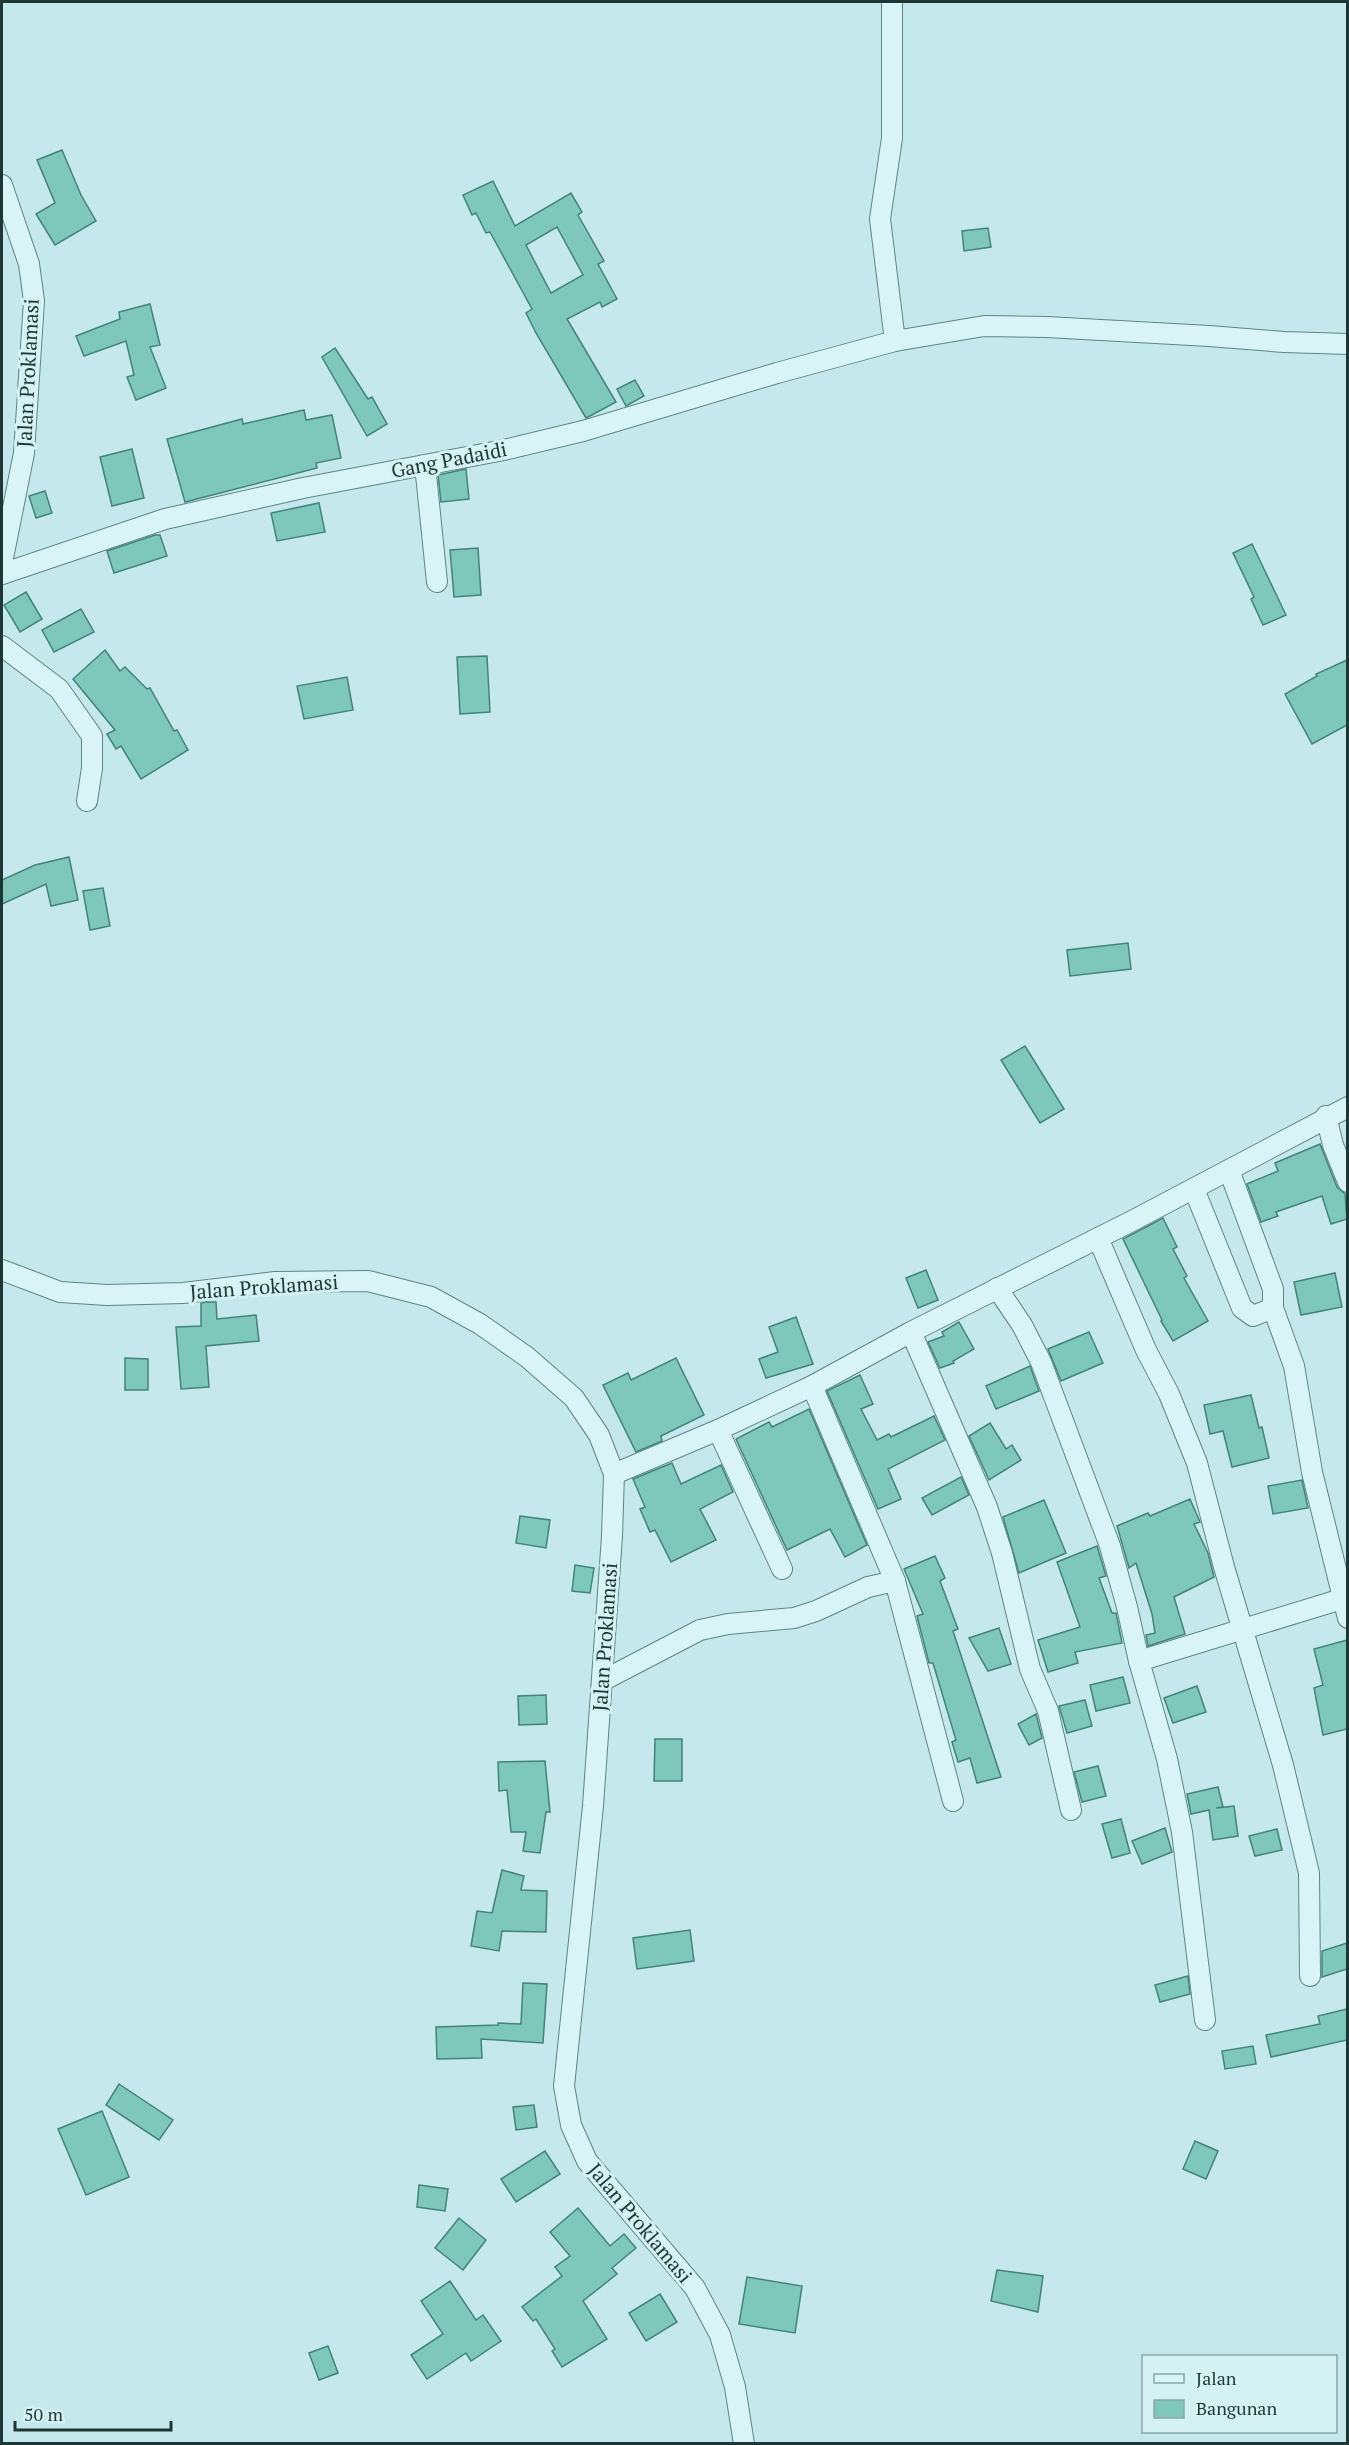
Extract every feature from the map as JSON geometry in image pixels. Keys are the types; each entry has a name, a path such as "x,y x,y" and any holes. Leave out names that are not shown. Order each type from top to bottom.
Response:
{"street":[{"path":"892,2 892,138 880,219 896,341"},
{"name":"Jalan Proklamasi","path":"2,185 29,264 34,301 24,453 2,563"},
{"name":"Gang Padaidi","path":"2,574 165,519 303,488 583,431 777,373 896,341 984,326 1047,327 1347,344"},
{"path":"425,465 437,582"},
{"path":"2,646 59,689 92,736 92,768 87,801"},
{"path":"614,1474 718,1430 812,1386 911,1332 1194,1189 1326,1116 1347,1107"},
{"path":"1326,1116 1333,1145 1347,1182"},
{"path":"1229,1170 1273,1289 1274,1308 1294,1366 1312,1473 1345,1597 1347,1618"},
{"path":"1194,1189 1242,1308 1253,1316 1274,1308"},
{"path":"1098,1238 1146,1350 1169,1394 1197,1463 1283,1765 1310,1873 1310,1976"},
{"name":"Jalan Proklamasi","path":"2,1270 60,1292 107,1295 183,1293 274,1282 368,1281 431,1298 480,1324 527,1357 574,1398 599,1435 614,1474 612,1536 592,1806 564,2086 571,2125 587,2161 695,2288 720,2335 735,2387 744,2444"},
{"path":"997,1288 1022,1325 1041,1362 1110,1546 1167,1759 1182,1832 1205,2020"},
{"path":"911,1332 987,1507 1002,1553 1030,1669 1048,1711 1071,1810"},
{"path":"812,1386 895,1581 953,1801"},
{"path":"718,1430 782,1569"},
{"path":"602,1681 700,1630 728,1624 794,1618 816,1611 868,1587 895,1581"},
{"path":"1139,1661 1345,1597"}],"building":[{"path":"62,150 81,195 96,221 55,245 36,214 55,203 37,160"},
{"path":"493,181 515,226 571,193 582,212 578,215 604,261 598,264 617,299 602,307 600,302 567,319 616,402 586,418 536,333 526,313 532,309 490,232 486,233 476,213 472,215 463,195","holes":["557,227 583,275 551,293 526,245"]},
{"path":"988,228 991,247 964,251 962,231"},
{"path":"150,304 160,345 150,347 166,388 136,400 127,377 134,375 126,341 84,356 76,336 120,319 119,312"},
{"path":"335,348 368,399 372,397 387,424 367,436 322,357"},
{"path":"635,380 644,396 626,406 617,389"},
{"path":"304,410 306,420 332,415 341,458 316,463 317,468 185,502 167,439 242,419 243,424"},
{"path":"132,449 144,498 112,506 100,457"},
{"path":"466,469 469,499 441,502 438,475"},
{"path":"45,491 52,513 36,518 29,496"},
{"path":"319,503 325,532 277,541 271,513"},
{"path":"160,535 167,556 114,573 107,551"},
{"path":"1252,544 1286,615 1263,625 1251,599 1254,597 1233,553"},
{"path":"478,548 481,595 454,597 450,550"},
{"path":"26,592 42,619 20,632 4,605"},
{"path":"81,609 94,632 54,652 42,630"},
{"path":"105,650 120,671 125,667 147,689 150,688 174,731 177,730 188,750 141,779 121,746 116,749 107,734 115,730 73,679"},
{"path":"487,656 490,712 460,714 457,657"},
{"path":"1347,660 1347,725 1312,744 1285,694 1317,676 1316,674"},
{"path":"347,677 353,710 304,719 297,686"},
{"path":"69,857 78,900 51,906 46,884 2,904 2,880 35,865"},
{"path":"103,888 110,926 90,930 83,891"},
{"path":"1128,943 1131,969 1070,976 1067,950"},
{"path":"1025,1046 1064,1109 1040,1123 1001,1060"},
{"path":"1320,1144 1337,1187 1345,1194 1347,1219 1331,1224 1322,1196 1276,1212 1278,1216 1261,1222 1247,1184 1278,1171 1275,1163"},
{"path":"1163,1218 1177,1247 1173,1249 1187,1276 1184,1278 1208,1321 1173,1341 1161,1321 1123,1239"},
{"path":"926,1270 938,1300 918,1308 906,1278"},
{"path":"1335,1273 1342,1307 1301,1315 1294,1282"},
{"path":"216,1302 217,1319 256,1315 259,1341 206,1346 209,1387 181,1389 176,1327 201,1326 201,1303"},
{"path":"796,1317 813,1364 766,1378 759,1359 778,1352 769,1327"},
{"path":"959,1322 974,1349 953,1361 954,1363 940,1368 928,1342 944,1336 942,1332"},
{"path":"1089,1332 1103,1363 1061,1381 1048,1349"},
{"path":"125,1358 148,1359 148,1390 125,1390"},
{"path":"676,1358 704,1415 661,1436 662,1441 636,1452 603,1385 628,1373 631,1380"},
{"path":"1030,1366 1039,1391 996,1409 986,1386"},
{"path":"860,1375 873,1404 861,1409 877,1440 889,1434 891,1437 934,1416 945,1440 888,1469 901,1499 878,1509 827,1391"},
{"path":"1251,1395 1269,1458 1232,1467 1223,1431 1210,1434 1204,1405"},
{"path":"809,1409 867,1545 845,1557 830,1529 787,1550 736,1439 769,1422 772,1427"},
{"path":"990,1423 1006,1449 1012,1445 1021,1460 989,1480 969,1436"},
{"path":"672,1463 681,1484 721,1465 733,1492 700,1509 716,1540 671,1562 655,1530 650,1532 640,1509 645,1507 633,1479"},
{"path":"961,1477 969,1495 932,1515 922,1498"},
{"path":"1302,1480 1308,1508 1273,1514 1268,1486"},
{"path":"1190,1499 1200,1522 1194,1524 1208,1553 1214,1577 1174,1597 1185,1634 1148,1646 1146,1635 1155,1633 1152,1614 1136,1563 1129,1568 1117,1526 1148,1513 1150,1516"},
{"path":"1044,1500 1066,1553 1019,1573 1003,1517"},
{"path":"520,1516 550,1520 546,1548 516,1543"},
{"path":"1097,1546 1106,1576 1099,1578 1112,1613 1116,1613 1122,1643 1075,1652 1078,1663 1048,1672 1038,1640 1080,1627 1057,1562"},
{"path":"935,1556 945,1578 940,1581 958,1629 953,1631 1001,1777 977,1783 970,1758 958,1762 952,1742 956,1740 933,1663 929,1663 917,1616 923,1614 904,1569"},
{"path":"575,1565 594,1568 590,1593 572,1591"},
{"path":"999,1628 1011,1664 988,1671 969,1638"},
{"path":"1347,1640 1347,1729 1323,1735 1314,1688 1323,1685 1314,1649"},
{"path":"1123,1677 1130,1703 1096,1711 1090,1685"},
{"path":"1197,1686 1206,1712 1173,1723 1164,1698"},
{"path":"546,1695 547,1724 519,1725 518,1696"},
{"path":"1085,1700 1092,1726 1067,1733 1059,1706"},
{"path":"1036,1714 1042,1738 1029,1745 1018,1724"},
{"path":"655,1739 682,1739 682,1781 654,1781"},
{"path":"545,1761 550,1812 546,1812 540,1853 523,1851 526,1832 511,1832 507,1790 499,1791 498,1762"},
{"path":"1098,1766 1106,1796 1082,1802 1074,1772"},
{"path":"1218,1787 1223,1807 1216,1808 1234,1806 1238,1836 1213,1840 1209,1810 1191,1814 1187,1794"},
{"path":"1121,1819 1130,1853 1112,1858 1102,1824"},
{"path":"1165,1828 1172,1852 1142,1864 1132,1841"},
{"path":"1277,1829 1282,1850 1255,1856 1249,1836"},
{"path":"502,1870 524,1876 521,1890 547,1891 546,1932 502,1931 499,1951 471,1946 477,1911 492,1913"},
{"path":"690,1930 694,1961 637,1969 633,1938"},
{"path":"1347,1943 1347,1969 1322,1977 1322,1951"},
{"path":"1188,1976 1190,1994 1160,2002 1155,1985"},
{"path":"523,1983 547,1984 543,2043 481,2039 482,2058 437,2059 436,2027 498,2025 498,2023 521,2024"},
{"path":"1347,2009 1347,2040 1271,2057 1266,2035 1320,2024 1318,2016"},
{"path":"1253,2046 1256,2064 1225,2069 1222,2051"},
{"path":"119,2084 173,2120 159,2140 106,2105"},
{"path":"534,2105 537,2127 516,2130 513,2107"},
{"path":"102,2111 129,2177 86,2195 58,2129"},
{"path":"1195,2141 1218,2151 1206,2179 1183,2169"},
{"path":"545,2151 560,2174 516,2202 501,2179"},
{"path":"419,2185 448,2189 445,2211 417,2207"},
{"path":"578,2208 610,2246 624,2234 636,2248 612,2268 617,2274 583,2301 607,2339 562,2367 552,2351 555,2349 536,2319 533,2321 522,2307 562,2276 555,2267 570,2256 550,2232"},
{"path":"459,2218 486,2240 463,2270 435,2248"},
{"path":"997,2270 1043,2276 1038,2312 991,2301"},
{"path":"747,2277 802,2286 795,2333 739,2324"},
{"path":"450,2281 476,2320 483,2315 501,2341 471,2361 466,2353 427,2379 411,2355 443,2334 421,2301"},
{"path":"660,2294 677,2322 646,2341 629,2313"},
{"path":"328,2346 338,2373 319,2380 309,2353"}]}
